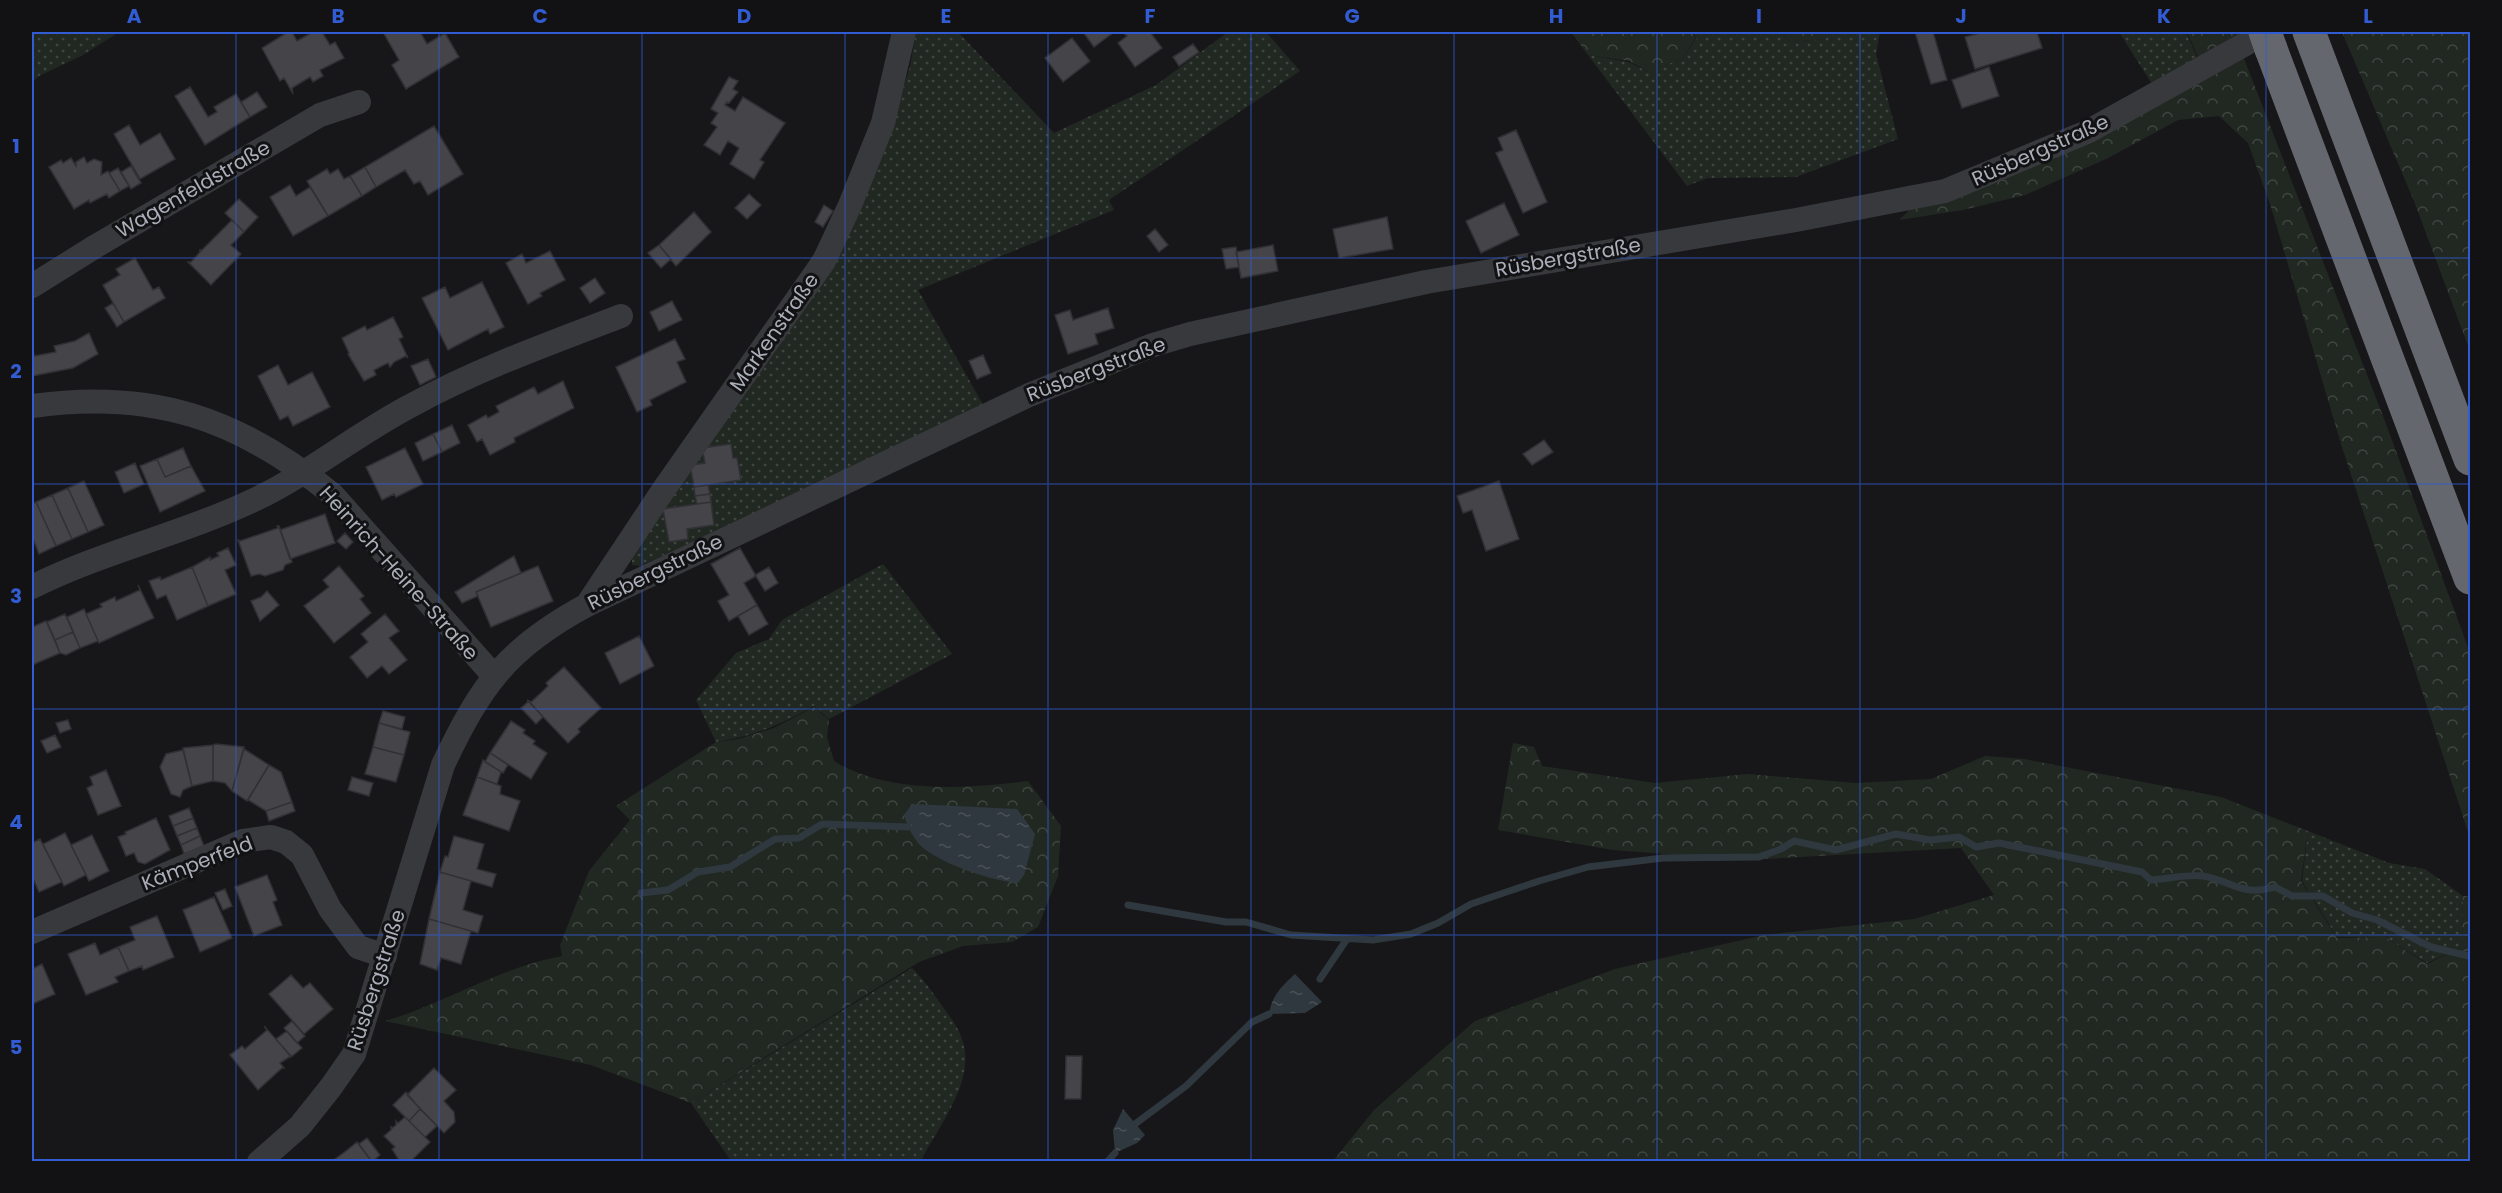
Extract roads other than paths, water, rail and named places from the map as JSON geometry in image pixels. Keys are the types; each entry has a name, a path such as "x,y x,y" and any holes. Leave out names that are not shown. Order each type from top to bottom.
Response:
{"highway":[{"path":"2309,32 2470,459"},
{"path":"2268,37 2470,578"}],"street":[{"name":"Markenstraße","path":"587,605 664,489 824,261 850,205 883,123 904,32"},
{"name":"Rüsbergstraße","path":"259,1161 300,1126 354,1054 443,765 464,722 494,676 519,649 552,624 587,605 1029,395 1153,345 1190,334 1426,282 1796,220 1945,191 2087,132 2268,37"},
{"name":"Wagenfeldstraße","path":"32,286 320,115 359,102"},
{"path":"32,587 105,556 200,524 257,498 408,406 459,380 621,316"},
{"name":"Heinrich-Heine-Straße","path":"32,406 66,401 98,400 163,407 190,413 226,426 275,452 304,471 332,494 494,676"},
{"name":"Kämperfeld","path":"32,932 243,841 271,837 286,842 302,855 330,909 358,947 385,956"}],"water":[{"path":"912,804 1017,809 1035,834 1024,875 1018,883 1007,882 966,870 938,858 919,844 910,830 904,815"},
{"path":"1295,974 1322,1002 1305,1013 1269,1014 1275,996"},
{"path":"1123,1109 1145,1135 1137,1143 1115,1153 1113,1130"}],"waterway":[{"path":"641,893 668,890 698,872 730,867 775,839 799,838 822,824 908,827"},
{"path":"1128,905 1226,922 1246,922 1291,935 1373,940 1411,934 1438,923 1471,904 1588,867 1663,858 1759,857 1781,849 1794,841 1836,850 1896,834 1930,840 1959,837 1976,847 1999,843 2142,872 2151,880 2203,876 2245,889 2263,890 2275,887 2292,896 2323,896 2352,913 2377,920 2431,947 2469,956"},
{"path":"1320,979 1347,939"},
{"path":"1135,1124 1186,1086 1252,1022 1269,1014"},
{"path":"1107,1162 1115,1153"}]}
